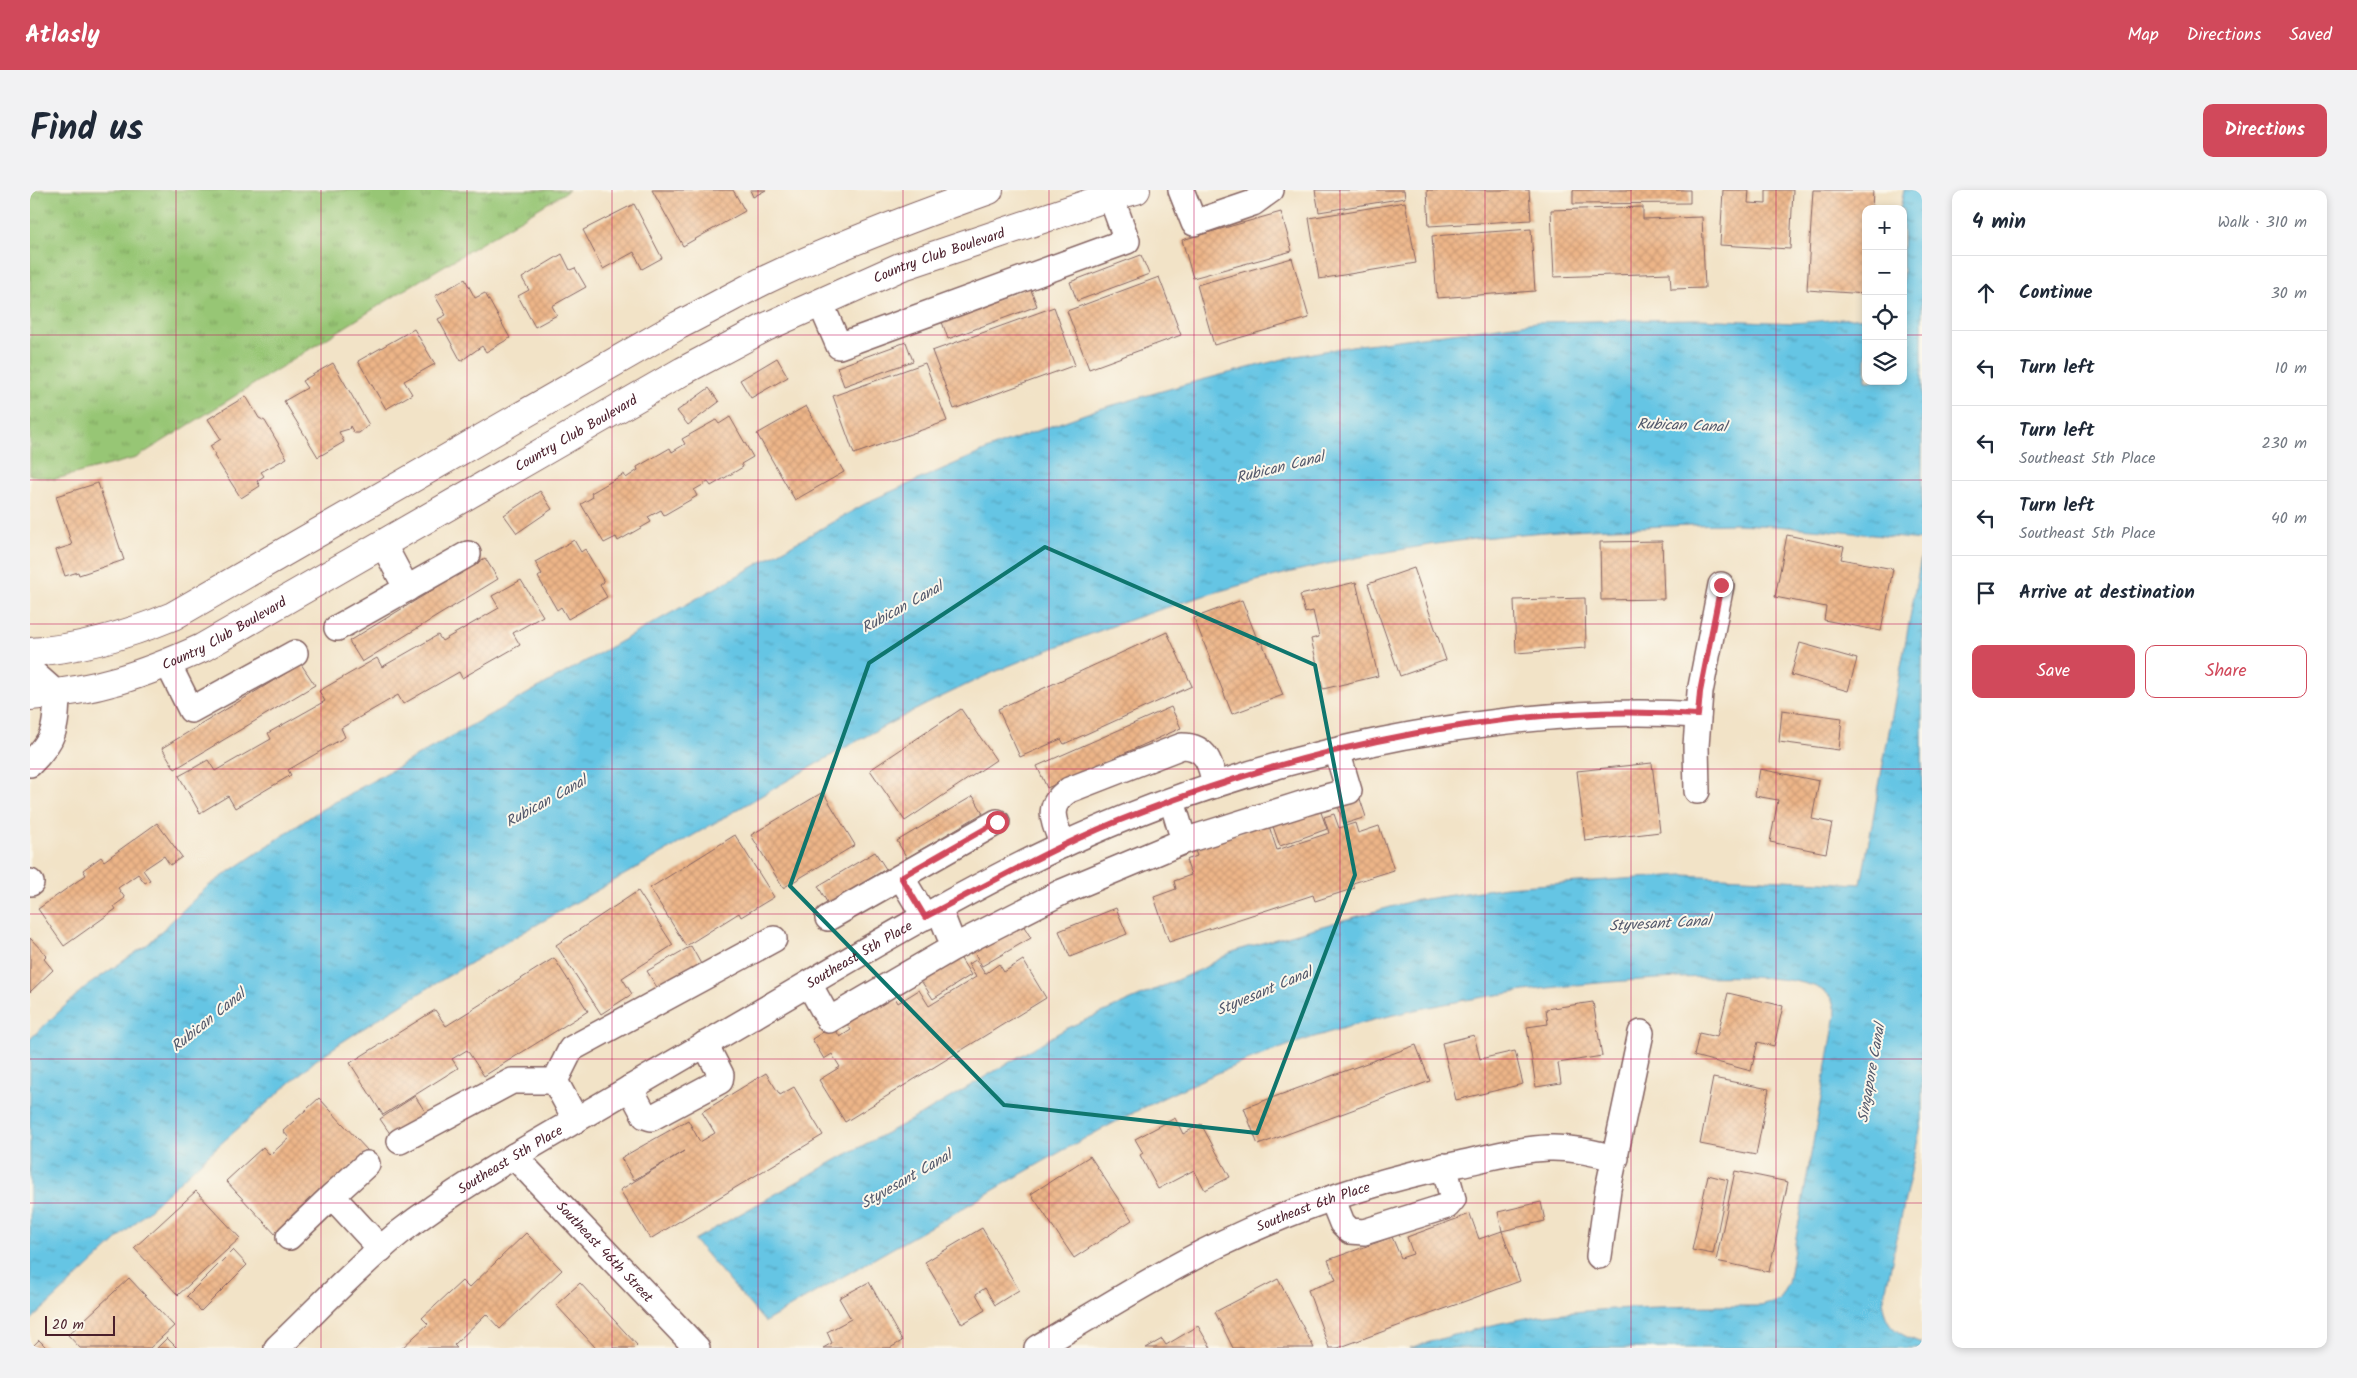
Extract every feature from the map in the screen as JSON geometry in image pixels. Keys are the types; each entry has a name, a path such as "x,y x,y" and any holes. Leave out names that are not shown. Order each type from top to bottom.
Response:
{"main road":[{"path":"30,652 96,643 148,627 173,616 679,325 830,251 936,208 989,190"},
{"name":"Country Club Boulevard","path":"43,695 107,685 168,664 202,648 683,371 820,302 900,267 1124,193"},
{"path":"728,300 746,338"},
{"path":"514,420 535,456"}],"street":[{"path":"1181,190 1194,223 1254,203 1271,190"},
{"path":"820,302 839,346 1127,241 1124,193"},
{"path":"383,544 407,589"},
{"path":"338,628 468,554"},
{"path":"1697,791 1696,746 1700,692 1721,585"},
{"path":"168,664 191,710 295,653"},
{"path":"30,670 57,721 48,746 30,764"},
{"name":"Southeast 5th Place","path":"277,1348 381,1249 455,1192 705,1044 932,913 1063,845 1140,812 1215,786 1337,751 1385,740 1464,726 1561,715 1632,712 1698,715"},
{"path":"1063,845 1053,819 1053,808 1057,798 1069,790 1165,752 1182,746 1193,746 1203,753 1211,763 1215,786"},
{"path":"809,984 829,1020 954,947 1062,892 1184,840 1311,800 1349,791 1337,751"},
{"path":"1172,801 1184,840"},
{"path":"828,918 997,822"},
{"path":"901,877 932,913 954,947"},
{"path":"556,1082 571,1049 774,939"},
{"path":"1599,1256 1608,1189 1642,1033"},
{"path":"630,1088 645,1116 651,1118 720,1080 721,1075 705,1044"},
{"path":"400,1142 512,1081 556,1082"},
{"path":"556,1082 576,1120"},
{"name":"Southeast 6th Place","path":"1037,1348 1160,1275 1218,1245 1278,1218 1350,1191 1444,1166 1549,1148 1589,1152 1616,1158"},
{"name":"Southeast 46th Street","path":"514,1156 697,1348"},
{"path":"289,1237 366,1164"},
{"path":"1332,1198 1342,1223 1350,1231 1364,1232 1447,1206 1452,1200 1444,1166"},
{"path":"332,1196 381,1249"}],"highlighted area":[{"path":"1045,547 1315,665 1355,875 1257,1133 1004,1105 790,886 869,663"}],"green space":[{"path":"30,190 569,190 404,290 136,458 55,479 30,475"}],"water":[{"name":"Rubican Canal","path":"1904,190 1922,190 1922,540 1805,528 1735,524 1568,530 1497,536 1357,558 1288,573 1220,591 1152,612 1008,666 927,704 817,764 464,966 342,1042 316,1060 209,1154 30,1321 30,1039 84,988 148,944 207,887 319,811 872,500 998,445 1096,410 1190,383 1291,357 1352,346 1537,322 1697,319 1794,323 1862,317 1862,385 1907,385 1907,205 1901,205"},
{"path":"1922,552 1922,1120 1883,1303 1884,1312 1890,1325 1907,1337 1922,1343 1922,1348 1410,1348 1446,1337 1537,1316 1632,1308 1761,1306 1778,1301 1788,1283 1836,1014 1830,997 1822,990 1812,985 1783,979 1719,977 1653,979 1547,988 1494,995 1389,1016 1287,1046 1202,1080 1081,1140 765,1322 694,1240 843,1156 926,1112 1067,1028 1202,969 1230,953 1244,948 1412,901 1506,887 1683,875 1861,884"}],"building":[{"path":"652,190 733,190 745,211 683,246"},
{"path":"750,190 766,190 753,197"},
{"path":"1315,190 1404,190 1405,198 1319,212"},
{"path":"1427,190 1529,190 1531,220 1429,226"},
{"path":"1573,190 1690,190 1690,203 1573,204"},
{"path":"1723,190 1749,190 1748,203 1766,204 1766,190 1793,190 1790,249 1720,245"},
{"path":"1813,190 1873,190 1872,205 1862,205 1862,294 1807,290"},
{"path":"1405,202 1416,263 1319,279 1309,218"},
{"path":"634,204 662,258 642,269 634,252 603,269 583,230"},
{"path":"1643,207 1643,219 1702,217 1705,288 1671,289 1670,273 1554,277 1551,210"},
{"path":"1281,212 1292,251 1193,278 1182,240"},
{"path":"1531,229 1535,291 1437,298 1432,236"},
{"path":"562,254 570,270 575,268 586,287 552,306 557,315 535,327 518,296 529,290 522,278"},
{"path":"1141,255 1149,274 1077,301 1070,282"},
{"path":"1292,258 1309,318 1214,345 1197,285"},
{"path":"1159,277 1181,335 1089,369 1067,311"},
{"path":"465,279 475,298 485,293 510,338 486,352 482,346 461,361 438,319 446,315 435,296"},
{"path":"1030,287 1037,306 948,339 941,319"},
{"path":"1054,307 1075,365 954,409 932,351"},
{"path":"414,329 435,364 404,381 412,394 386,409 358,361"},
{"path":"906,342 913,361 844,386 837,367"},
{"path":"777,358 788,377 751,398 740,380"},
{"path":"333,363 369,425 359,433 354,433 350,426 349,429 339,432 344,442 318,457 284,401 307,388 302,381"},
{"path":"925,363 947,421 854,454 833,396"},
{"path":"709,388 719,402 688,425 677,411"},
{"path":"246,396 259,418 265,421 287,458 261,472 264,476 257,481 260,486 241,498 214,456 215,454 210,446 221,439 208,419"},
{"path":"806,406 844,472 795,500 757,434"},
{"path":"730,417 753,457 741,464 743,467 711,486 708,482 694,490 697,496 664,515 661,510 648,517 651,522 618,541 616,537 604,543 581,504 593,497 591,493 624,474 626,478 638,470 637,467 670,448 672,452 685,444 682,439 716,420 719,424"},
{"path":"98,483 124,560 79,575 78,572 65,576 56,550 72,545 56,496"},
{"path":"540,491 552,509 517,533 504,515"},
{"path":"1787,535 1844,547 1841,559 1893,569 1881,631 1824,620 1826,607 1775,597"},
{"path":"574,540 581,552 585,549 604,582 600,585 607,597 568,619 561,607 557,610 538,577 542,574 535,562"},
{"path":"1662,541 1664,599 1601,600 1600,542"},
{"path":"485,558 498,579 362,662 349,641"},
{"path":"1414,568 1446,660 1400,676 1368,584"},
{"path":"521,580 543,616 513,633 520,645 462,678 459,672 403,704 398,695 341,728 345,737 288,770 291,775 235,808 228,796 200,813 179,776 208,760 215,771 271,739 268,733 325,701 319,691 377,658 382,667 438,635 442,641 499,608 492,596"},
{"path":"1356,582 1378,676 1323,689 1311,639 1319,637 1313,611 1305,613 1300,595"},
{"path":"1585,598 1586,648 1516,653 1514,600"},
{"path":"1242,600 1259,644 1262,642 1283,695 1232,714 1194,618"},
{"path":"1167,632 1192,686 1064,744 1061,739 1020,757 998,709"},
{"path":"1800,643 1857,659 1848,691 1791,675"},
{"path":"301,664 315,685 175,769 162,748"},
{"path":"1171,707 1181,728 1047,788 1037,766"},
{"path":"961,709 996,760 905,821 870,770"},
{"path":"1782,710 1842,718 1839,750 1779,742"},
{"path":"1652,763 1660,832 1585,841 1577,771"},
{"path":"1760,769 1819,781 1812,819 1832,823 1826,853 1770,842 1778,800 1755,796"},
{"path":"823,792 855,845 783,888 751,835"},
{"path":"973,796 983,813 907,858 897,841"},
{"path":"1359,796 1366,817 1344,824 1337,803"},
{"path":"1318,804 1327,829 1280,846 1271,821"},
{"path":"1334,814 1339,828 1355,823 1358,833 1379,826 1394,870 1353,883 1355,888 1315,901 1313,895 1169,942 1154,897 1176,889 1174,881 1191,875 1186,860 1197,856 1194,848 1268,823 1277,850 1329,833 1324,817"},
{"path":"157,823 182,857 170,865 164,856 143,870 150,880 145,883 138,874 118,888 125,898 114,906 116,909 64,946 38,909 86,875 83,870 101,857 104,861"},
{"path":"735,835 774,897 741,917 739,913 686,946 650,888"},
{"path":"875,852 886,869 828,904 818,886"},
{"path":"638,891 673,945 622,978 632,994 601,1014 556,945"},
{"path":"1116,908 1127,934 1070,957 1059,931"},
{"path":"1020,920 1031,938 982,966 971,947"},
{"path":"30,938 47,956 44,959 53,970 30,992"},
{"path":"691,946 701,964 658,989 647,971"},
{"path":"958,954 971,975 933,999 920,979"},
{"path":"554,958 588,1011 484,1076 467,1050 452,1059 458,1068 383,1115 350,1063 435,1010 446,1026"},
{"path":"976,960 985,974 999,964 1004,972 1023,960 1046,998 845,1122 819,1080 840,1067 832,1054 824,1059 812,1039 833,1026 840,1037 851,1030 845,1021 892,992 898,1003 919,990 929,1006 976,977 968,964"},
{"path":"1728,993 1783,1006 1774,1046 1758,1042 1751,1071 1694,1056 1699,1033 1717,1037"},
{"path":"1593,1002 1602,1056 1558,1063 1561,1083 1536,1087 1527,1027 1548,1024 1546,1009"},
{"path":"1474,1035 1480,1059 1515,1051 1523,1084 1456,1100 1442,1043"},
{"path":"1416,1045 1430,1081 1258,1145 1244,1108"},
{"path":"766,1073 780,1095 794,1087 823,1135 650,1239 620,1190 684,1151 634,1180 621,1158 688,1120 700,1142 715,1133 702,1112"},
{"path":"1713,1078 1769,1089 1756,1155 1700,1144"},
{"path":"415,1096 426,1113 391,1135 380,1119"},
{"path":"319,1098 368,1151 277,1236 226,1181 263,1147 270,1155 289,1138 283,1131"},
{"path":"1175,1118 1183,1134 1201,1124 1230,1177 1205,1190 1194,1170 1158,1189 1140,1155 1143,1153 1135,1139"},
{"path":"1090,1156 1132,1220 1074,1258 1031,1194"},
{"path":"1735,1171 1788,1182 1769,1272 1716,1261"},
{"path":"1708,1175 1728,1180 1713,1254 1692,1250"},
{"path":"196,1191 240,1238 178,1295 134,1248"},
{"path":"1541,1202 1545,1221 1502,1231 1498,1212"},
{"path":"1470,1214 1479,1239 1502,1231 1520,1281 1338,1348 1329,1348 1308,1290 1336,1280 1328,1260 1392,1237 1401,1258 1413,1254 1407,1237"},
{"path":"982,1228 1019,1290 995,1305 985,1288 976,1294 985,1310 962,1324 925,1262"},
{"path":"526,1233 562,1270 500,1329 486,1314 454,1345 457,1348 402,1348 428,1324 422,1318 462,1281 469,1288"},
{"path":"233,1250 247,1265 201,1311 187,1296"},
{"path":"129,1278 174,1326 150,1348 80,1348 68,1335"},
{"path":"1278,1279 1314,1348 1233,1348 1215,1312"},
{"path":"869,1282 902,1341 890,1348 823,1348 832,1343 827,1332 851,1319 839,1298"},
{"path":"580,1283 637,1345 634,1348 596,1348 556,1305"},
{"path":"1198,1326 1211,1348 1146,1348 1162,1339 1166,1345"},
{"path":"167,1338 177,1348 157,1348"},
{"path":"39,1340 47,1348 31,1348"}],"route":[{"path":"997,822 901,877 925,917 1052,850 1140,812 1230,780 1307,757 1385,740 1464,726 1561,715 1632,712 1668,712 1698,715 1700,692 1721,585"}],"water label":[{"name":"Styvesant Canal","path":"1660,923"},
{"name":"Styvesant Canal","path":"1264,991"},
{"name":"Singapore Canal","path":"1871,1073"},
{"name":"Styvesant Canal","path":"906,1179"}]}
